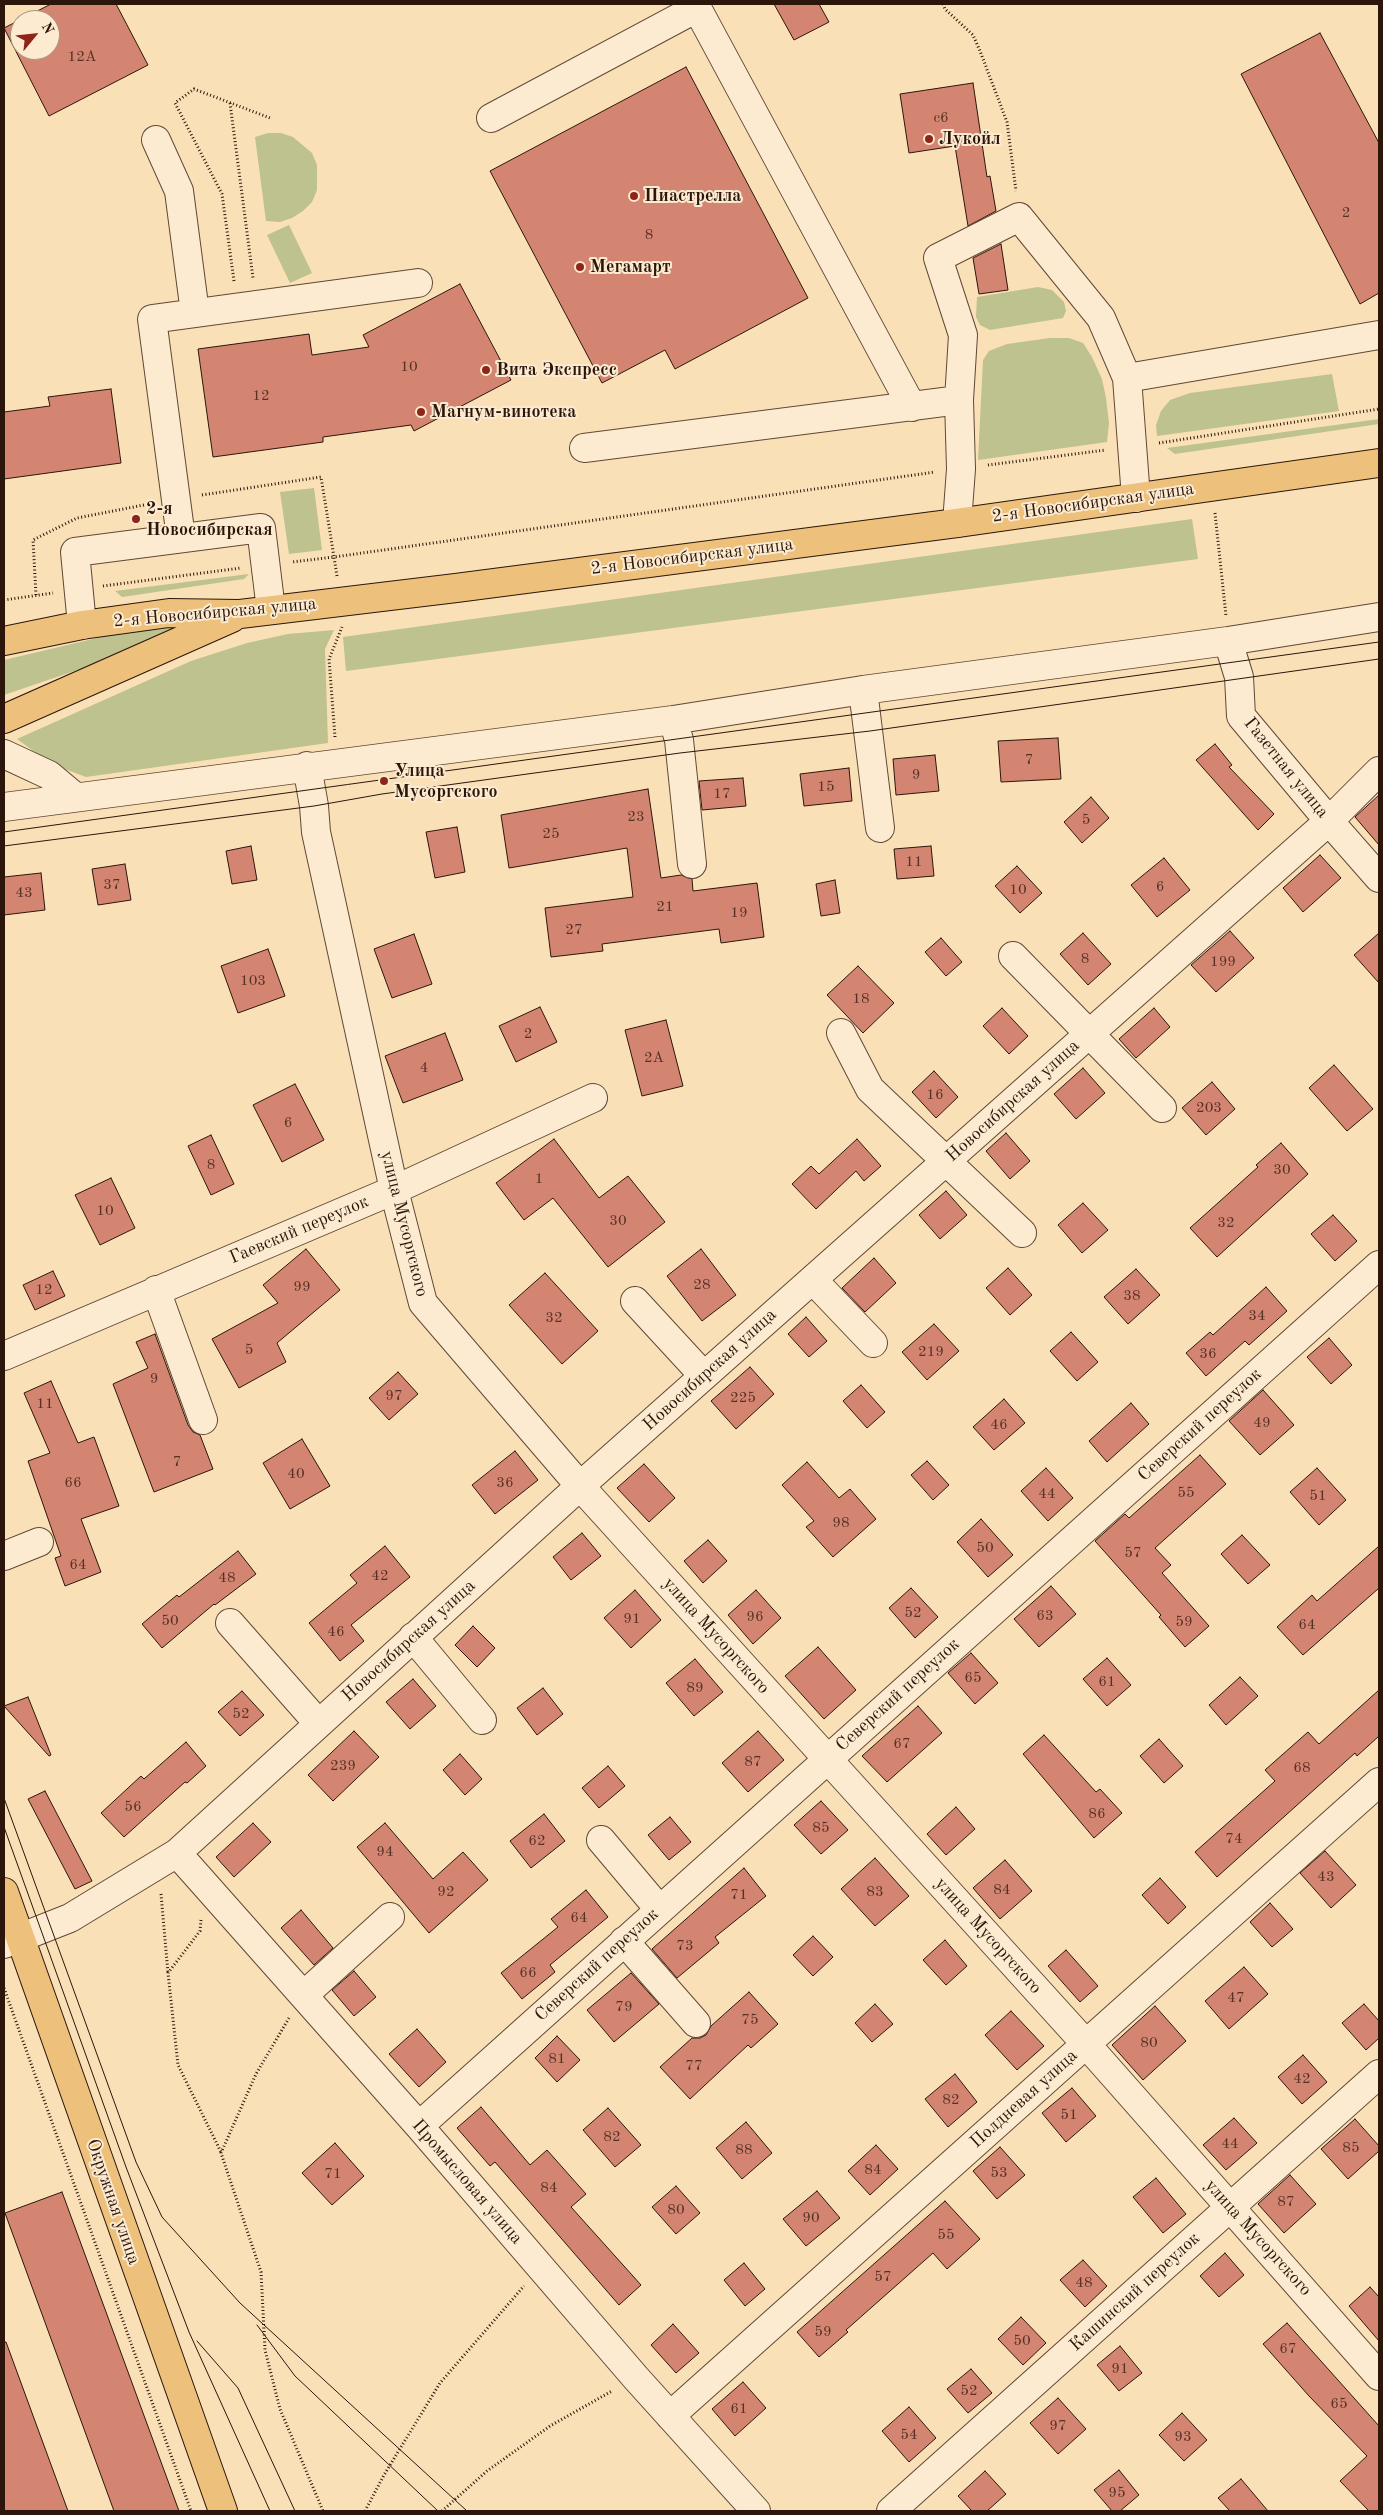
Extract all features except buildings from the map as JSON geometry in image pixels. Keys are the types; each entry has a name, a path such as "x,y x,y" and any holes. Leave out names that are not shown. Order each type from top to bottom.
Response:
{"main road":[{"name":"2-я Новосибирская улица","path":"4,641 82,625 169,613 240,614 340,602 957,523 1379,462"},
{"path":"4,719 240,614"},
{"name":"Окружная улица","path":"4,1892 12,1941 223,2511"}],"street":[{"path":"491,118 697,8 912,407"},
{"path":"156,140 179,190 196,313"},
{"path":"957,523 961,469 960,400 963,335 938,258 1019,217 1101,318 1128,378 1136,498"},
{"path":"181,538 152,319 418,283"},
{"path":"1128,378 1379,335"},
{"path":"584,448 960,400"},
{"path":"82,625 75,552 261,528 264,565 271,610"},
{"path":"4,807 74,796 673,720 863,690 1228,642 1379,617"},
{"name":"Газетная улица","path":"1228,642 1239,677 1241,716 1379,878"},
{"path":"863,690 880,828"},
{"path":"673,720 678,740 692,864"},
{"path":"4,754 49,775 74,796"},
{"name":"улица Мусоргского","path":"307,766 314,806 316,832 394,1190 423,1303 580,1486 1086,2044 1379,2376"},
{"name":"Новосибирская улица","path":"12,1941 70,1918 177,1853 580,1486 1329,821 1379,771"},
{"path":"1013,956 1162,1108"},
{"path":"841,1033 870,1089 1022,1233"},
{"name":"Гаевский переулок","path":"4,1356 394,1190 593,1098"},
{"name":"Северский переулок","path":"419,2126 827,1758 1379,1265"},
{"path":"812,1280 873,1343"},
{"path":"156,1290 203,1420"},
{"path":"635,1302 704,1376"},
{"path":"4,1556 39,1542"},
{"path":"230,1623 318,1723"},
{"path":"413,1637 482,1720"},
{"name":"Полдневая улица","path":"670,2416 1379,1782"},
{"path":"601,1840 659,1909"},
{"name":"Промысловая улица","path":"177,1853 419,2126 636,2378 756,2511"},
{"path":"304,1995 390,1917"},
{"path":"624,1941 696,2023"},
{"name":"Кашинский переулок","path":"891,2511 1379,2074"}],"path":[{"path":"943,4 945,9 973,35 1007,122 1019,217"},
{"path":"247,306 222,194 175,103 194,89 270,118"},
{"path":"230,103 247,306"},
{"path":"4,600 334,557 961,469 1132,447 1379,409"},
{"path":"321,477 334,557 343,631 329,658 337,762"},
{"path":"1213,486 1228,642"},
{"path":"168,1973 200,1931 201,1880"},
{"path":"161,1888 178,2065 221,2153 261,2272 265,2350 280,2409 323,2511"},
{"path":"4,1988 192,2511"},
{"path":"221,2153 256,2074 304,1995"},
{"path":"365,2511 384,2475 440,2383 540,2266"},
{"path":"442,2511 487,2471 550,2426 636,2378"}],"green space":[{"path":"268,133 281,133 293,137 312,153 317,165 317,190 312,202 292,218 280,222 266,221 255,137"},
{"path":"289,225 312,273 290,283 267,235"},
{"path":"1038,287 1052,290 1064,302 1066,311 1063,318 990,330 980,325 976,317 977,297"},
{"path":"1050,338 1069,338 1083,343 1092,357 1102,379 1106,398 1109,423 1107,442 978,460 983,360 989,351 1007,344"},
{"path":"1332,374 1339,411 1157,436 1156,425 1161,411 1170,400 1190,393"},
{"path":"1379,419 1379,424 1175,454 1167,448"},
{"path":"314,488 322,550 289,554 280,492"},
{"path":"1192,519 1198,559 346,671 343,637"},
{"path":"249,574 244,579 122,597 115,591"},
{"path":"190,621 98,663 4,695 4,660 118,633"},
{"path":"334,630 325,649 328,743 86,777 51,764 17,739 191,661 247,643 288,634"}],"tram line":[{"path":"4,832 1379,642"},
{"path":"4,846 314,806 382,794 680,753 870,731 1379,659"},
{"path":"4,1798 136,2162 162,2217 240,2303 467,2511"},
{"path":"4,1827 126,2167 189,2332 270,2511"},
{"path":"257,2325 295,2376 438,2511"},
{"path":"197,2341 238,2388 295,2511"}],"place":[{"name":"Лукойл","path":"929,139"},
{"name":"Пиастрелла","path":"634,196"},
{"name":"Мегамарт","path":"580,267"},
{"name":"Вита Экспресс","path":"486,370"},
{"name":"Магнум-винотека","path":"421,412"},
{"name":"2-я Новосибирская","path":"136,519"},
{"name":"Улица Мусоргского","path":"384,781"}]}
